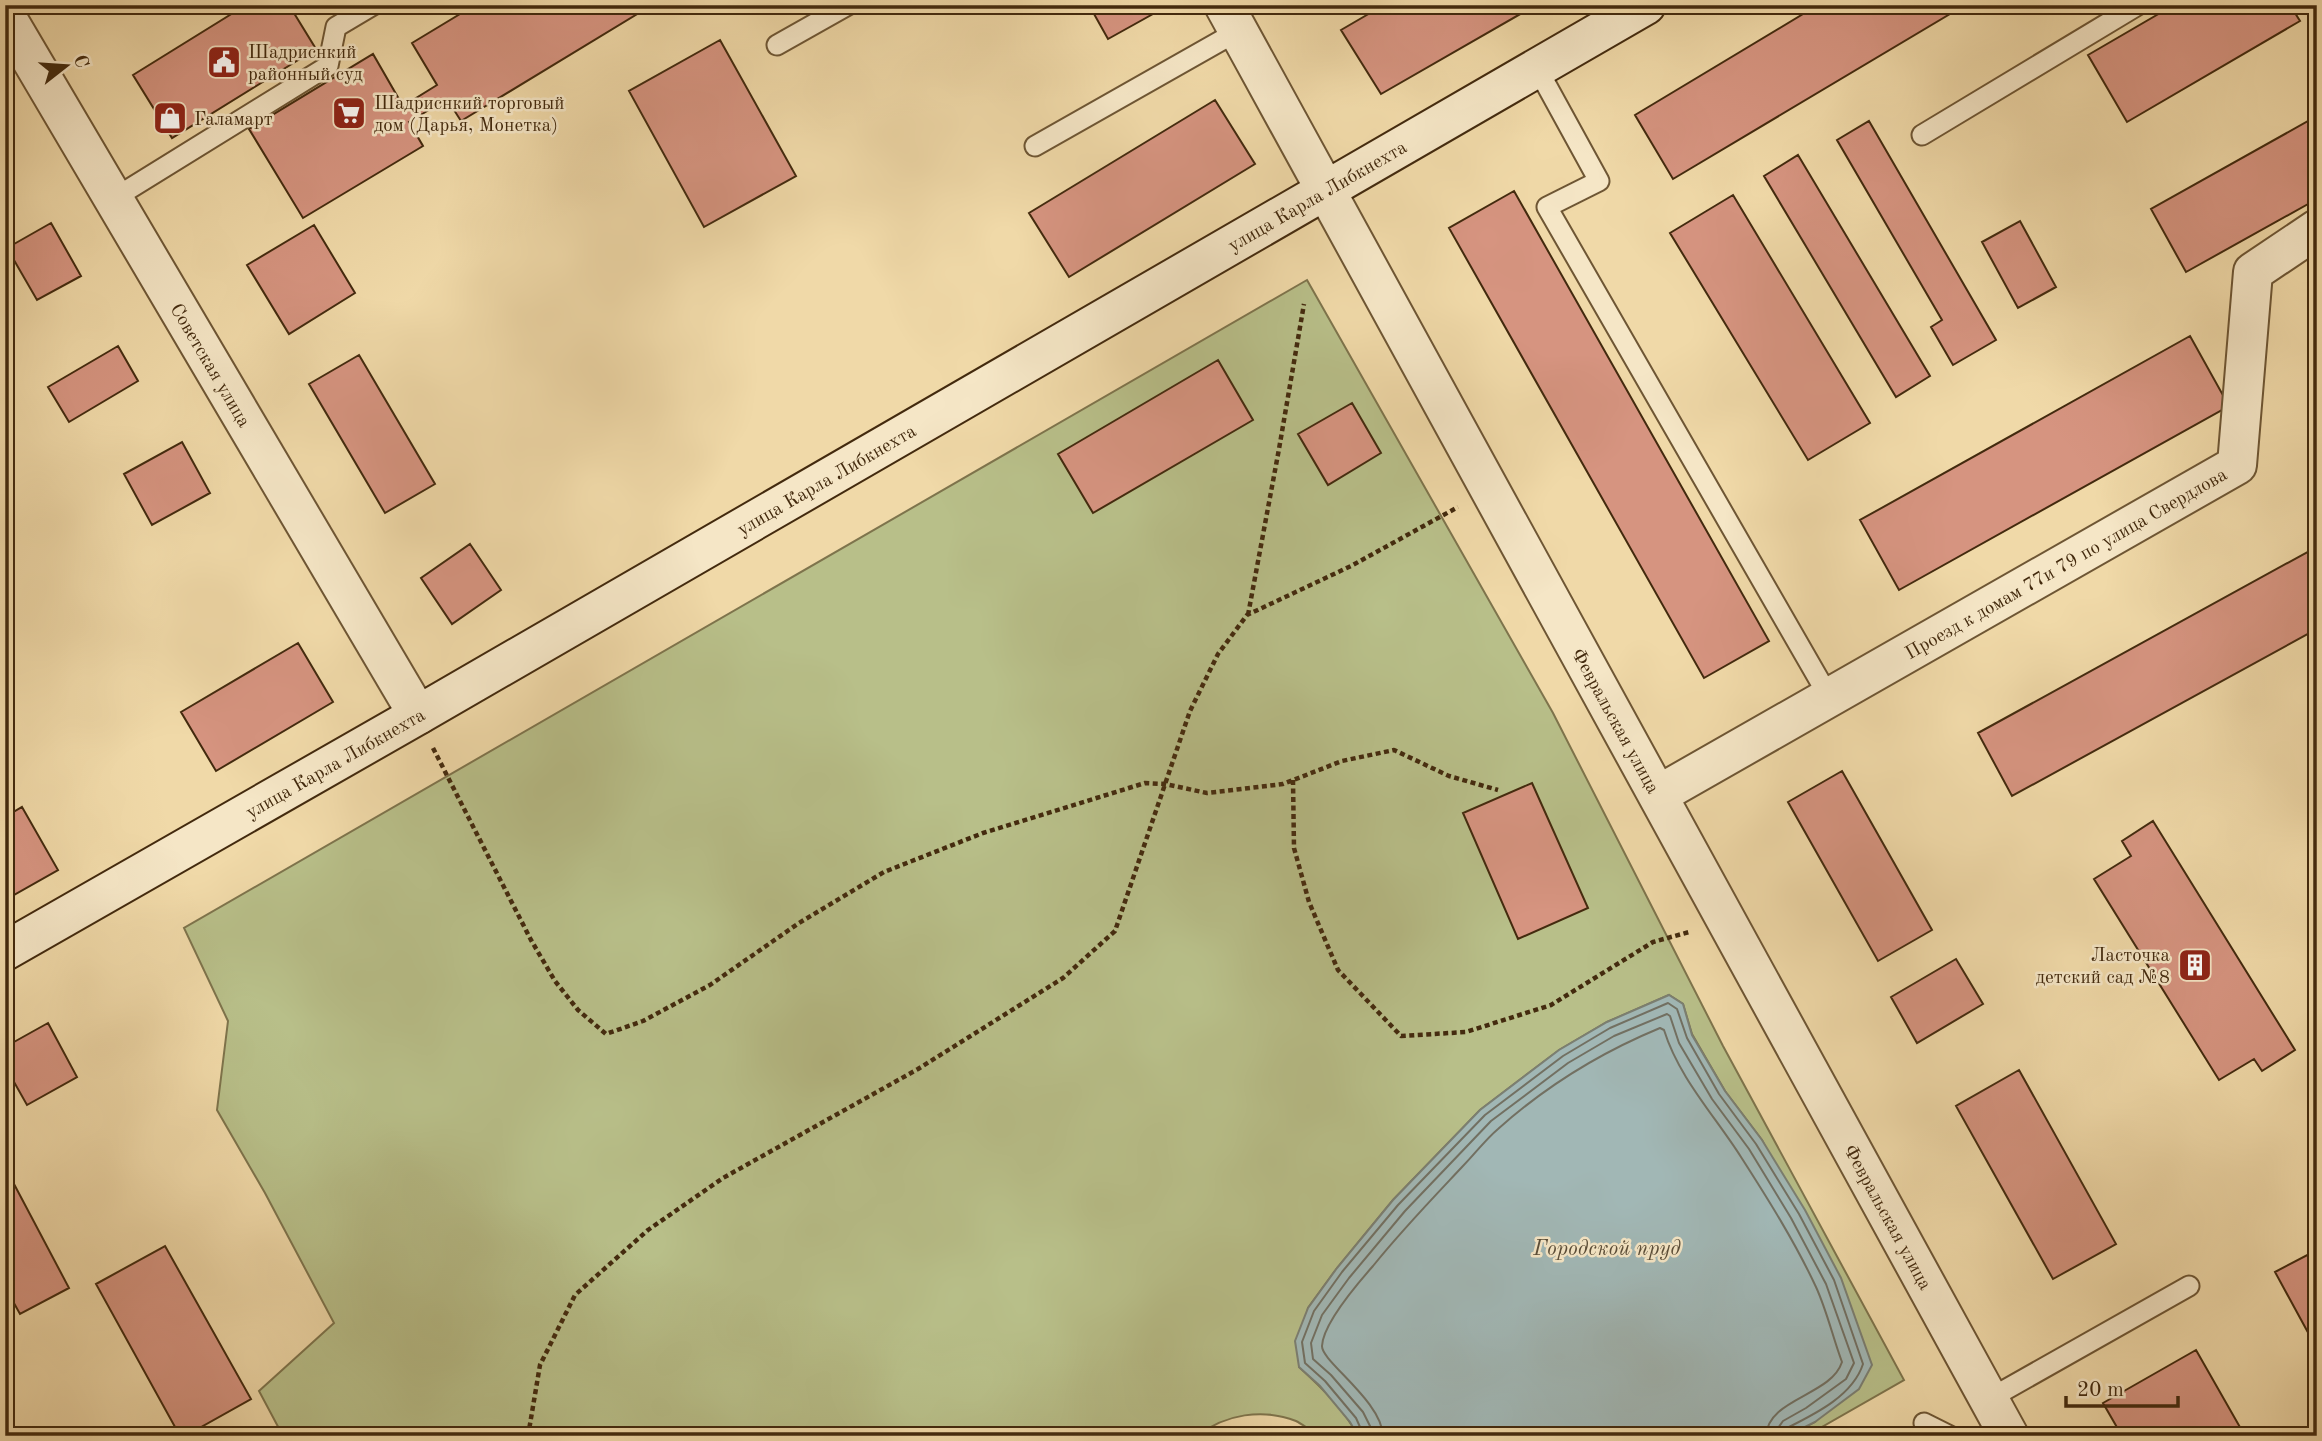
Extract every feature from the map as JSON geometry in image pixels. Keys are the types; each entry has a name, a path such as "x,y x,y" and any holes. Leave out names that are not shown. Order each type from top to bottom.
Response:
{"street":[{"name":"улица Карла Либкнехта","path":"5,951 1646,5"},
{"name":"Советская улица","path":"5,15 418,715"},
{"name":"Февральская улица","path":"1231,18 2009,1436"},
{"name":"Проезд к домам 77и 79 по улица Свердлова","path":"1658,795 2237,465 2253,272 2317,229"}],"lane":[{"path":"113,199 328,66 336,27 373,5"},
{"path":"777,44 848,5"},
{"path":"1922,135 2138,5"},
{"path":"1035,146 1231,18"},
{"path":"1536,68 1599,181 1547,207 1829,697"},
{"path":"1989,1399 2189,1286"},
{"path":"1924,1423 1950,1436"}],"path":[{"path":"528,1436 540,1365 575,1295 648,1230 723,1178 918,1069 1063,978 1115,931 1190,711 1218,654 1247,615 1304,304"},
{"path":"1247,615 1351,566 1489,489"},
{"path":"418,715 437,759 555,981 578,1010 606,1034 643,1021 710,985 799,923 884,872 995,829 1145,783 1165,784 1207,793 1283,784 1342,761 1394,750 1448,776 1498,790"},
{"path":"1293,780 1294,848 1309,902 1338,970 1401,1036 1466,1032 1552,1005 1653,943 1727,922"}],"green space":[{"path":"1307,280 1553,713 1723,1046 1904,1380 1806,1436 1787,1436 1815,1422 1871,1365 1860,1334 1762,1140 1725,1091 1692,1034 1683,1004 1669,995 1607,1022 1559,1050 1480,1110 1393,1200 1308,1308 1299,1367 1339,1408 1358,1436 1324,1436 1296,1421 1258,1414 1232,1418 1197,1436 283,1436 259,1391 334,1323 265,1193 217,1110 228,1021 184,928"}],"water":[{"name":"Городской пруд","path":"1669,995 1683,1004 1692,1035 1725,1091 1762,1140 1805,1210 1841,1278 1872,1365 1859,1389 1815,1422 1787,1436 1358,1436 1350,1422 1320,1386 1299,1367 1295,1341 1308,1308 1393,1200 1480,1110 1559,1050 1607,1022"}],"building":[{"name":"Шадриснкий районный суд","path":"246,5 289,5 316,49 172,138 133,75"},
{"name":"Шадриснкий торговый дом (Дарья, Монетка)","path":"475,5 652,5 461,121 447,99 409,122 423,146 303,218 249,129 373,54 403,106 437,85 412,43"},
{"path":"1089,5 1169,5 1108,39"},
{"path":"1384,5 1536,5 1381,94 1341,30"},
{"path":"1818,5 1965,5 1673,179 1635,115"},
{"path":"2174,5 2290,5 2300,21 2127,122 2088,55"},
{"path":"720,40 796,176 704,227 629,91"},
{"path":"1215,100 1255,164 1069,277 1029,213"},
{"path":"2317,116 2317,199 2186,272 2151,209"},
{"path":"1869,121 1996,340 1953,365 1931,327 1942,320 1837,140"},
{"path":"1798,155 1930,376 1896,397 1764,176"},
{"path":"1514,191 1769,641 1704,678 1449,228"},
{"path":"1733,195 1870,423 1808,460 1670,233"},
{"path":"2020,221 2056,287 2018,308 1982,242"},
{"path":"51,223 81,276 37,300 7,248"},
{"path":"314,225 355,293 289,334 247,265"},
{"path":"2190,336 2229,406 1899,590 1860,520"},
{"path":"118,346 138,381 69,422 48,387"},
{"path":"359,355 435,484 385,513 309,384"},
{"path":"1218,360 1253,420 1093,513 1058,454"},
{"path":"1352,403 1381,453 1328,485 1298,434"},
{"path":"182,442 210,493 152,525 124,474"},
{"path":"470,544 501,590 452,624 421,578"},
{"path":"2313,549 2317,556 2317,629 2012,796 1978,733"},
{"path":"298,643 333,702 216,771 181,712"},
{"path":"1842,771 1932,930 1878,961 1788,802"},
{"path":"1532,783 1588,908 1518,939 1463,813"},
{"path":"22,807 58,870 5,900 5,817"},
{"name":"Ласточка детский сад №8","path":"2153,821 2295,1050 2262,1071 2254,1059 2219,1080 2094,879 2131,856 2122,841"},
{"path":"1956,959 1983,1004 1917,1043 1891,997"},
{"path":"48,1023 77,1077 27,1105 5,1066 5,1047"},
{"path":"2019,1070 2116,1244 2053,1279 1956,1106"},
{"path":"5,1167 69,1288 20,1314 5,1287"},
{"path":"165,1246 251,1399 185,1436 180,1436 96,1284"},
{"path":"2317,1250 2317,1349 2275,1272"},
{"path":"2196,1350 2245,1436 2122,1436 2103,1403"}],"place":[{"name":"Шадриснкий районный суд","path":"224,62"},
{"name":"Шадриснкий торговый дом (Дарья, Монетка)","path":"349,113"},
{"name":"Галамарт","path":"170,118"},
{"name":"Ласточка детский сад №8","path":"2195,965"}]}
